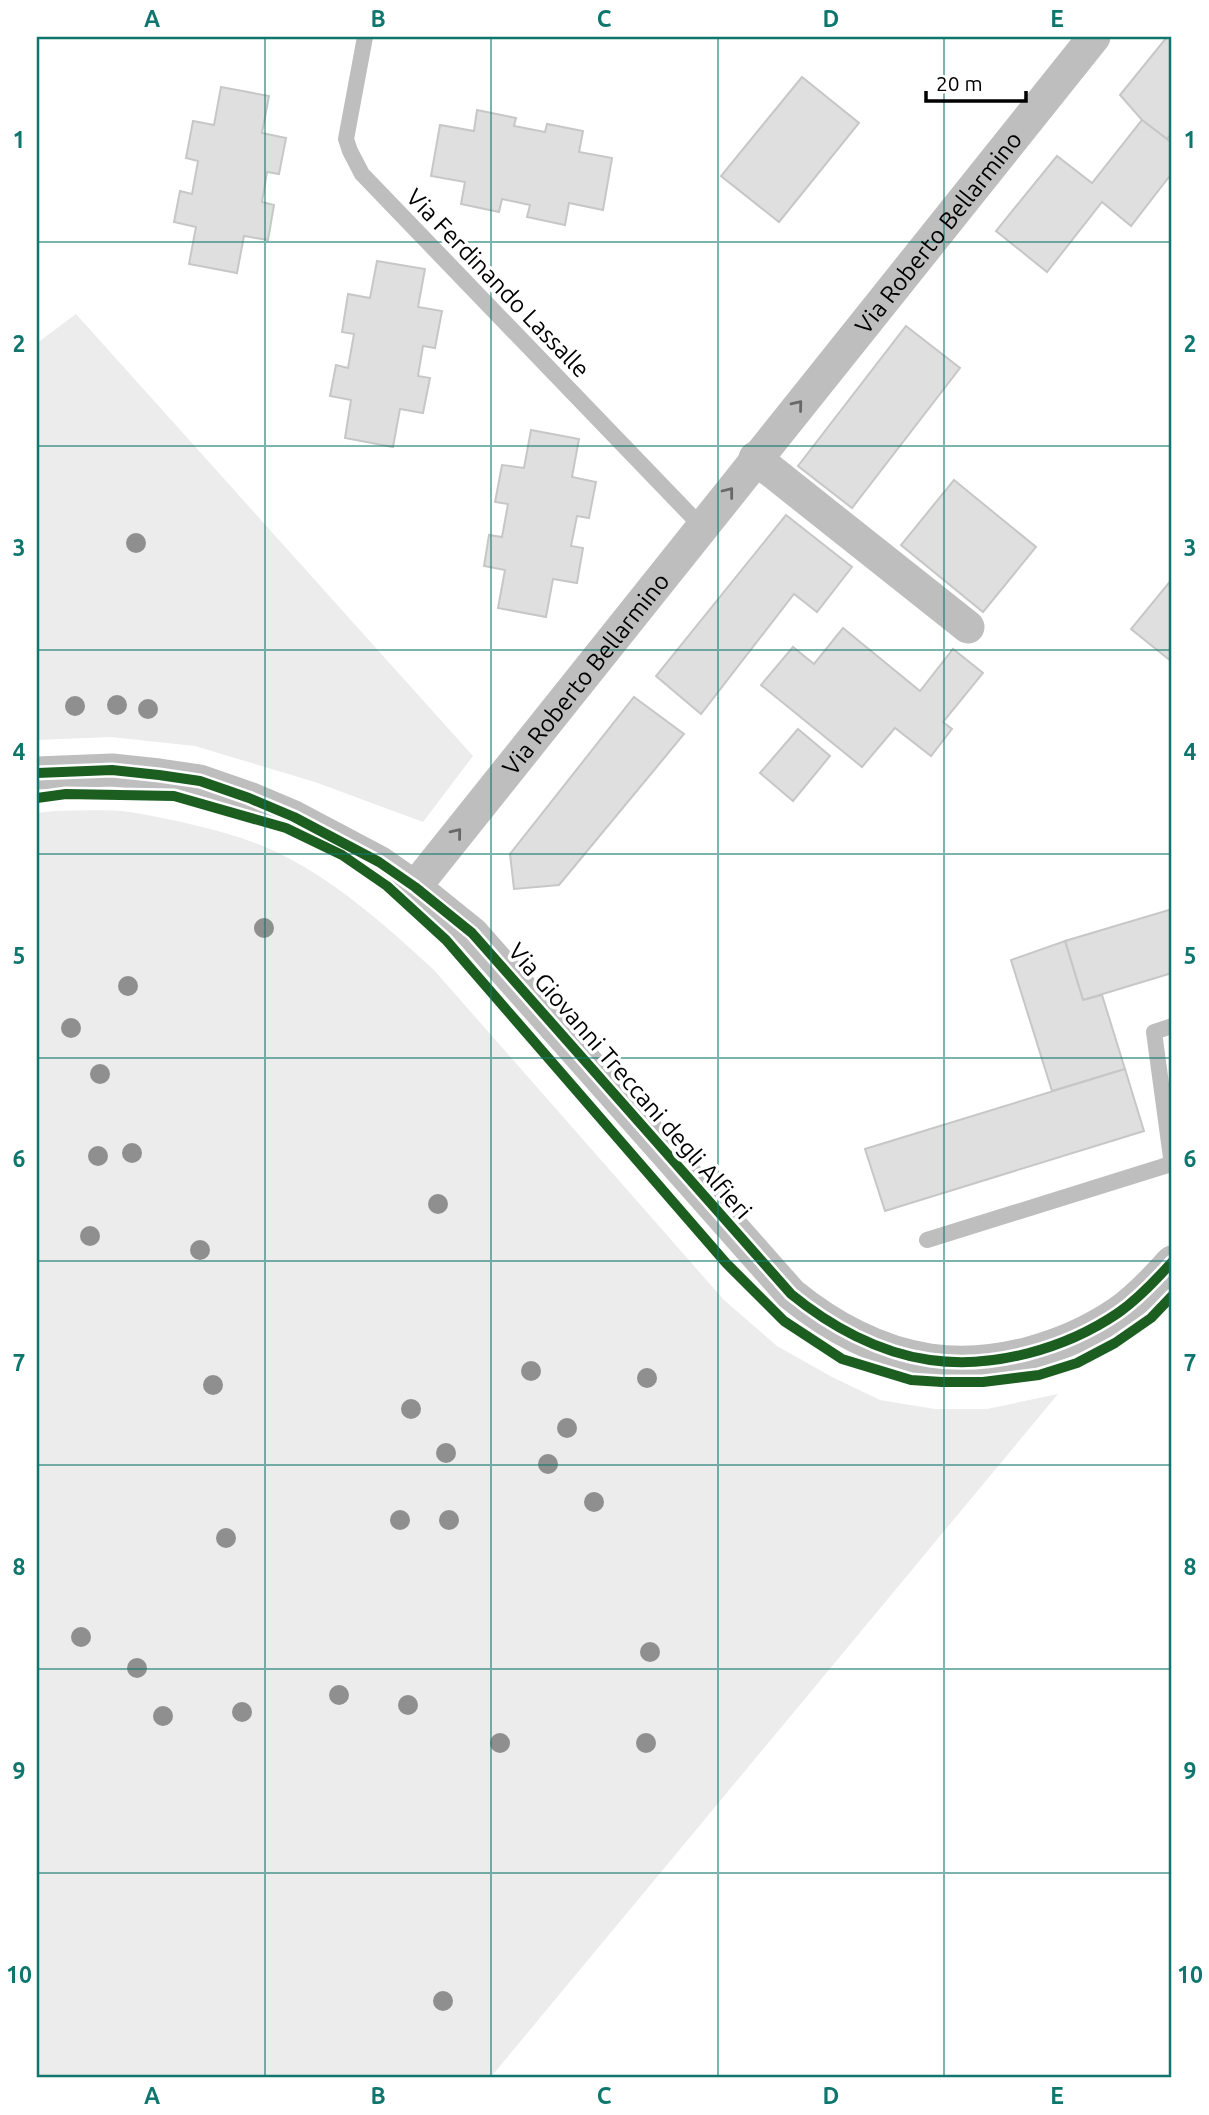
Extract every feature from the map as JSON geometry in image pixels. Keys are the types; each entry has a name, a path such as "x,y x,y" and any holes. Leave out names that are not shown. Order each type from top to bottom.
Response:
{"street":[{"name":"Via Roberto Bellarmino","path":"415,887 755,458 1094,37"},
{"path":"755,458 968,627"},
{"name":"Via Giovanni Treccani degli Alfieri","path":"37,772 112,770 201,781 294,817 379,862 472,933 774,1277 807,1307 842,1329 897,1352 929,1360 964,1362 1015,1356 1063,1342 1106,1320 1133,1300 1172,1262"}],"lane":[{"name":"Via Ferdinando Lassalle","path":"365,37 346,139 362,174 702,527"},
{"path":"927,1240 1172,1165 1154,1032 1172,1026"}],"shaded area":[{"path":"76,314 473,756 423,822 315,782 195,746 111,737 37,740 37,343"},
{"path":"130,812 220,832 255,843 293,860 336,888 377,919 434,970 724,1300 777,1346 880,1400 935,1409 987,1409 1058,1394 490,2078 37,2078 37,813"}],"building":[{"path":"1167,37 1172,37 1172,133 1167,139 1142,120 1120,95"},
{"path":"802,77 859,123 779,222 721,176"},
{"path":"221,87 269,96 262,133 286,138 279,174 267,172 262,202 274,205 268,240 244,236 237,273 189,264 196,227 174,222 180,191 192,194 198,161 186,158 193,121 214,125"},
{"path":"477,110 516,118 514,126 545,132 547,124 583,131 579,152 612,158 603,210 569,203 565,225 527,217 530,205 502,199 499,212 461,204 465,182 431,176 440,125 474,131"},
{"path":"1142,120 1172,143 1172,173 1131,226 1102,202 1047,272 996,231 1057,156 1092,183"},
{"path":"377,261 425,269 418,307 442,311 435,348 423,346 418,376 430,378 423,413 400,409 393,447 345,438 351,400 330,396 336,365 348,368 354,334 342,332 348,294 370,298"},
{"path":"906,326 960,368 852,508 798,466"},
{"path":"531,430 579,439 572,477 596,482 589,518 577,516 571,546 583,548 577,583 553,579 546,617 498,608 505,570 484,566 489,535 502,537 508,504 495,502 502,465 524,468"},
{"path":"954,480 1036,547 983,612 901,545"},
{"path":"786,515 852,567 817,612 794,594 701,714 656,676"},
{"path":"1172,579 1172,662 1131,629"},
{"path":"843,628 920,691 953,649 983,673 943,722 952,729 931,756 895,728 862,767 761,685 793,647 814,664"},
{"path":"634,697 684,734 559,885 514,889 510,854"},
{"path":"798,729 830,756 793,801 760,773"},
{"path":"1172,909 1172,973 1083,1000 1065,941"},
{"path":"1065,941 1083,1000 1102,995 1125,1069 1052,1091 1011,960"},
{"path":"1125,1069 1144,1131 885,1211 865,1149"}],"cycle path":[{"path":"37,773 112,770 200,781 294,817 379,862 472,933 791,1294 822,1317 874,1344 911,1356 954,1362 979,1362 1028,1353 1075,1337 1118,1313 1147,1289 1172,1262"},
{"path":"37,798 66,794 174,796 286,828 342,855 387,886 446,940 726,1263 784,1321 842,1359 911,1380 983,1382 1039,1375 1077,1363 1115,1343 1151,1318 1172,1296"}]}
